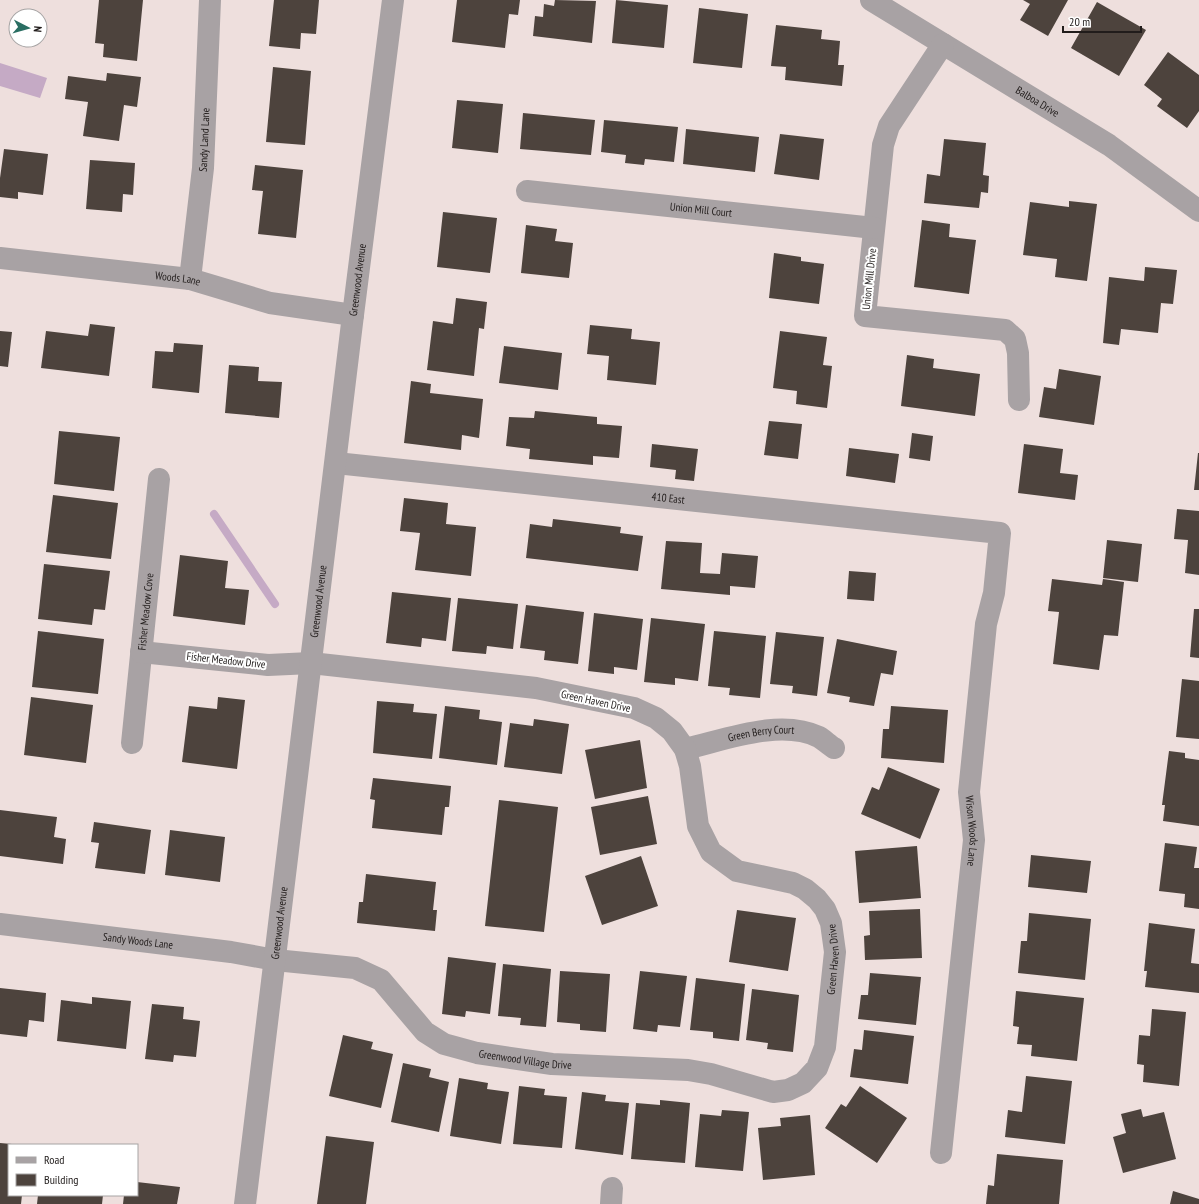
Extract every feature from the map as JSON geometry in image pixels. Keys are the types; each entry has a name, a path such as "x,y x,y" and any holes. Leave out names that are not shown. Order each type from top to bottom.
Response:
{"street":[{"name":"Sandy Land Lane","path":"190,279 203,168 210,0"},
{"name":"Greenwood Avenue","path":"245,1204 353,315 393,0"},
{"name":"Balboa Drive","path":"871,0 1109,145 1199,211"},
{"name":"Union Mill Drive","path":"943,44 889,126 883,145 865,316 1005,330 1015,339 1018,353 1019,400"},
{"name":"Union Mill Court","path":"527,191 874,228"},
{"name":"Woods Lane","path":"0,258 190,279 270,303 353,315"},
{"name":"410 East","path":"336,463 1000,533"},
{"name":"Fisher Meadow Cove","path":"132,743 160,479"},
{"name":"Wison Woods Lane","path":"941,1153 974,840 970,784 986,624 994,593 1000,533"},
{"name":"Fisher Meadow Drive","path":"141,652 268,665 311,663"},
{"name":"Green Haven Drive","path":"311,663 536,688 634,708 656,718 672,731 685,749 690,766 698,826 711,852 737,871 793,883 805,889 817,899 825,909 831,923 835,952 825,1047 817,1068 803,1083"},
{"name":"Green Berry Court","path":"685,749 765,730 781,729 799,730 820,737 834,748"},
{"name":"Sandy Woods Lane","path":"0,924 231,952 275,960"},
{"name":"Greenwood Village Drive","path":"275,960 355,968 370,973 381,980 425,1032 444,1044 477,1053 552,1064 688,1070 711,1074 773,1092 788,1090 803,1083"}],"shaded area":[{"path":"0,63 47,78 40,98 0,86"}],"building":[{"path":"99,0 143,0 137,61 103,57 104,44 95,43"},
{"path":"274,0 319,0 316,34 301,33 300,49 269,46"},
{"path":"457,0 520,0 518,15 509,14 505,48 452,42"},
{"path":"555,0 596,1 592,43 533,36 535,16 543,17 544,4 554,6"},
{"path":"616,0 668,5 664,48 612,43"},
{"path":"1023,0 1068,0 1048,36 1020,20 1030,4"},
{"path":"1097,2 1146,30 1119,76 1071,48"},
{"path":"699,8 748,14 742,68 693,63"},
{"path":"776,25 822,30 821,39 840,41 838,65 844,65 842,86 785,80 786,67 771,66"},
{"path":"1168,52 1199,75 1199,111 1187,128 1157,106 1162,99 1144,85"},
{"path":"273,67 311,71 305,145 266,142"},
{"path":"107,73 141,77 137,107 124,105 119,141 83,136 88,102 65,99 68,76 106,81"},
{"path":"457,100 503,104 498,153 452,148"},
{"path":"523,113 595,120 591,155 520,149"},
{"path":"604,120 678,127 674,162 645,159 644,165 625,163 626,155 601,152"},
{"path":"686,129 759,137 755,172 683,164"},
{"path":"780,134 824,139 819,180 774,174"},
{"path":"944,139 986,143 983,175 989,176 988,193 981,192 979,208 924,203 927,174 940,176"},
{"path":"4,149 48,154 43,195 18,192 18,199 0,197 0,178"},
{"path":"90,160 135,163 133,195 123,194 122,212 86,209"},
{"path":"255,165 303,170 296,238 258,234 263,191 252,190"},
{"path":"1069,201 1097,204 1087,281 1055,277 1057,259 1023,255 1030,202 1069,207"},
{"path":"443,212 497,218 490,273 437,267"},
{"path":"922,220 950,224 949,237 976,240 969,294 914,287"},
{"path":"526,225 557,229 555,241 573,243 569,278 521,273"},
{"path":"774,253 801,257 801,261 824,264 819,304 769,298"},
{"path":"1145,267 1177,270 1173,304 1161,303 1158,333 1121,329 1119,345 1103,343 1109,277 1144,281"},
{"path":"456,298 487,302 484,329 479,328 474,376 427,370 433,321 453,324"},
{"path":"90,324 115,327 109,376 41,368 46,331 88,336"},
{"path":"590,325 632,329 631,339 660,342 656,385 607,380 609,356 587,354"},
{"path":"0,331 12,332 8,367 0,366"},
{"path":"780,331 827,337 823,365 832,366 827,408 796,404 797,391 773,388"},
{"path":"174,343 203,345 199,393 152,388 155,351 173,352"},
{"path":"504,346 562,353 558,390 499,383"},
{"path":"907,355 934,359 933,368 980,374 975,416 901,406"},
{"path":"229,365 259,367 258,381 282,382 279,418 225,413"},
{"path":"1059,369 1101,376 1094,425 1039,417 1044,387 1056,389"},
{"path":"411,381 431,384 430,393 483,399 479,438 462,435 461,450 404,443"},
{"path":"535,411 597,417 597,424 622,426 619,458 593,456 593,465 529,459 530,449 506,446 509,417 534,418"},
{"path":"769,421 802,424 798,459 764,455"},
{"path":"59,431 120,437 114,491 54,484"},
{"path":"912,433 933,436 930,461 909,458"},
{"path":"652,444 698,449 694,481 675,479 676,470 650,467"},
{"path":"1024,444 1063,449 1060,473 1078,475 1075,500 1018,493"},
{"path":"849,448 899,454 895,483 846,476"},
{"path":"1198,453 1199,490 1194,490"},
{"path":"53,495 118,503 111,559 46,552"},
{"path":"404,498 448,503 446,524 476,527 471,576 415,570 420,533 400,531"},
{"path":"1177,509 1199,511 1199,575 1185,573 1188,540 1174,539"},
{"path":"553,519 621,527 620,533 643,536 638,571 526,558 530,524 552,527"},
{"path":"1107,540 1142,544 1138,582 1103,578"},
{"path":"666,541 702,543 700,573 720,574 722,553 758,556 755,588 730,586 730,595 661,589"},
{"path":"180,555 228,561 225,588 249,590 245,625 173,616"},
{"path":"44,564 110,571 105,610 94,609 92,625 38,619"},
{"path":"849,571 876,573 874,601 847,599"},
{"path":"1052,579 1102,585 1103,579 1124,582 1118,636 1104,635 1099,670 1053,664 1059,612 1048,611"},
{"path":"392,592 451,598 446,641 422,638 421,647 386,643"},
{"path":"458,598 518,604 513,649 487,646 486,654 452,651"},
{"path":"526,605 584,612 578,664 544,660 545,651 520,648"},
{"path":"1194,609 1199,609 1199,658 1190,657"},
{"path":"594,613 643,619 637,670 614,667 614,674 588,671"},
{"path":"651,618 705,624 698,681 675,678 675,685 644,682"},
{"path":"38,631 104,639 98,694 32,687"},
{"path":"714,631 766,636 760,698 729,695 730,688 708,686"},
{"path":"776,632 824,637 817,696 792,693 793,686 770,684"},
{"path":"837,639 897,651 893,675 881,673 874,706 849,702 850,697 827,693"},
{"path":"1182,679 1199,681 1199,739 1176,737"},
{"path":"31,697 93,705 86,763 24,755"},
{"path":"218,697 245,700 237,769 182,762 189,706 217,709"},
{"path":"377,701 414,704 413,712 437,714 432,759 373,753"},
{"path":"445,706 480,710 479,719 502,722 497,765 439,758"},
{"path":"891,706 948,710 944,763 881,758 883,729 889,729"},
{"path":"534,719 569,724 562,774 504,767 510,723 533,726"},
{"path":"640,740 647,788 595,799 585,750"},
{"path":"1169,751 1185,753 1185,758 1199,760 1199,826 1163,821 1165,805 1162,805"},
{"path":"888,767 940,789 920,839 861,814 872,787 879,790"},
{"path":"373,778 451,786 449,807 445,807 442,835 372,828 375,800 370,799"},
{"path":"648,796 657,844 600,855 591,807"},
{"path":"499,800 558,807 544,932 485,926"},
{"path":"0,810 57,817 54,837 66,839 63,864 0,856"},
{"path":"94,822 151,830 145,874 95,868 99,843 91,842"},
{"path":"170,830 225,837 220,882 165,875"},
{"path":"1165,843 1197,847 1194,868 1199,868 1199,909 1184,907 1185,894 1159,891"},
{"path":"917,846 921,898 859,903 855,851"},
{"path":"1031,855 1091,861 1087,893 1028,887"},
{"path":"641,856 658,906 602,925 585,876"},
{"path":"366,874 436,882 433,910 437,910 435,931 357,923 359,902 363,902"},
{"path":"920,909 922,958 865,960 864,936 870,935 869,911"},
{"path":"737,910 796,918 788,971 729,962"},
{"path":"1029,913 1091,919 1085,980 1018,973 1021,941 1027,941"},
{"path":"1149,923 1195,929 1191,963 1199,964 1199,993 1145,987 1147,971 1144,971"},
{"path":"448,957 496,963 490,1014 466,1011 465,1017 442,1014"},
{"path":"503,964 551,969 546,1027 520,1025 521,1018 498,1016"},
{"path":"560,971 610,974 606,1032 580,1030 580,1024 557,1022"},
{"path":"640,971 687,976 680,1027 658,1025 657,1032 633,1029"},
{"path":"870,973 921,977 916,1025 858,1019 861,995 868,995"},
{"path":"696,978 745,984 739,1041 713,1038 713,1032 690,1030"},
{"path":"0,988 46,993 44,1022 29,1020 27,1037 0,1034"},
{"path":"752,989 799,995 793,1052 767,1049 768,1043 746,1040"},
{"path":"1016,991 1084,998 1077,1061 1031,1056 1032,1045 1017,1044 1019,1027 1013,1026"},
{"path":"92,997 131,1001 126,1049 57,1041 61,1000 92,1004"},
{"path":"152,1004 184,1007 183,1019 200,1021 196,1057 174,1055 173,1062 145,1059"},
{"path":"1152,1009 1186,1012 1179,1086 1143,1082 1144,1065 1137,1064 1139,1035 1150,1036"},
{"path":"864,1030 914,1036 908,1084 850,1077 854,1049 862,1050"},
{"path":"343,1035 373,1042 371,1049 393,1054 381,1108 329,1096"},
{"path":"403,1063 431,1069 429,1077 449,1082 439,1132 391,1122"},
{"path":"1026,1076 1072,1081 1065,1144 1005,1137 1008,1110 1022,1112"},
{"path":"459,1078 488,1083 487,1089 509,1092 501,1144 450,1136"},
{"path":"519,1086 545,1089 544,1095 567,1097 562,1148 513,1144"},
{"path":"860,1086 907,1118 877,1163 825,1128 841,1104 846,1107"},
{"path":"582,1092 606,1095 605,1101 629,1103 623,1155 575,1149"},
{"path":"660,1100 690,1103 685,1163 631,1159 636,1103 660,1105"},
{"path":"1141,1109 1143,1117 1164,1112 1176,1159 1123,1173 1113,1137 1126,1133 1121,1114"},
{"path":"722,1110 749,1112 743,1171 695,1167 700,1114 721,1116"},
{"path":"810,1115 815,1175 763,1180 758,1128 781,1126 780,1118"},
{"path":"326,1136 374,1142 366,1204 317,1204"},
{"path":"0,1143 12,1144 8,1144 8,1196 22,1196 21,1204 0,1204"},
{"path":"997,1154 1063,1160 1059,1204 986,1204 988,1185 994,1186"},
{"path":"138,1182 180,1187 177,1204 123,1204 124,1196 138,1196"},
{"path":"1173,1191 1199,1199 1199,1204 1170,1204"},
{"path":"38,1196 103,1196 102,1204 37,1204"}],"waterway":[{"path":"214,514 275,604"}]}
